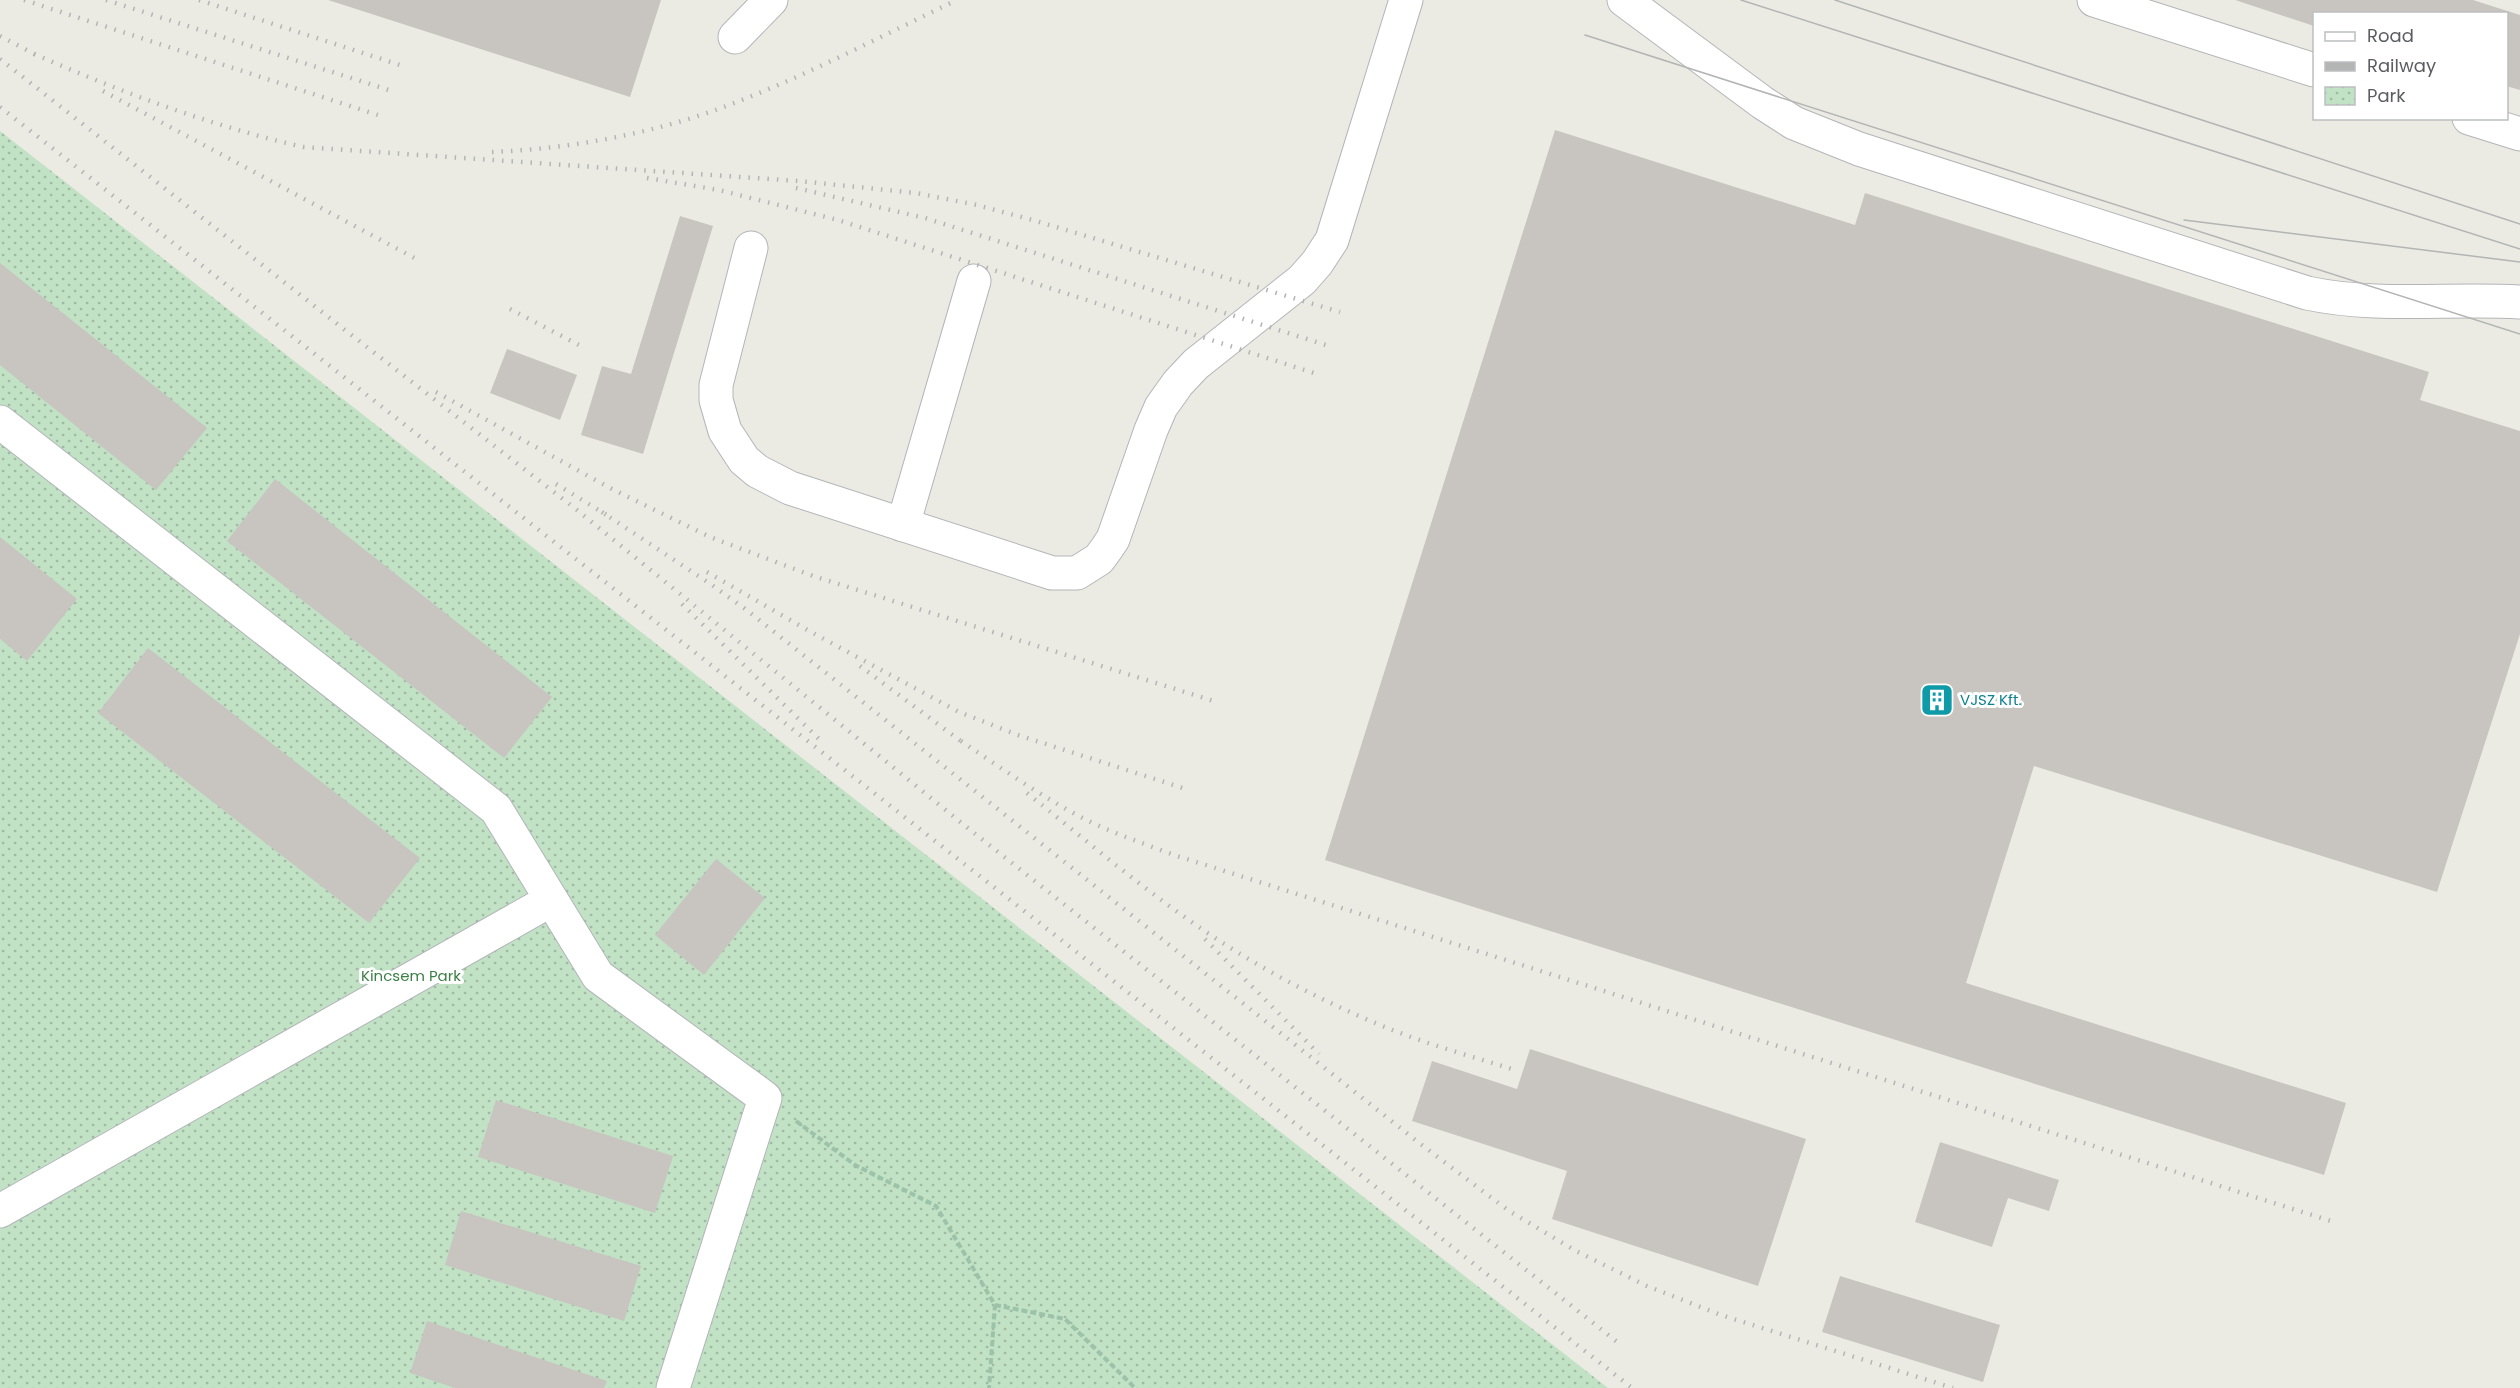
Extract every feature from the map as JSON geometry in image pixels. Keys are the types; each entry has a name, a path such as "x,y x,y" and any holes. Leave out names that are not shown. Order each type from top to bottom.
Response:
{"lane":[{"path":"735,37 771,0"},
{"path":"751,248 716,385 718,415 725,431 744,460 789,488 1052,573 1077,573 1099,559 1113,539 1150,429 1161,407 1178,383 1196,364 1302,280 1332,240 1406,0"},
{"path":"1624,0 1763,104 1794,123 1859,149 2307,293 2365,302 2479,300 2520,302"},
{"path":"2094,0 2313,70"},
{"path":"2475,120 2520,134"},
{"path":"903,525 974,281"},
{"path":"0,422 496,809 598,976 765,1098 673,1388"},
{"path":"0,1211 551,900"}],"path":[{"path":"765,1098 855,1165 936,1206 994,1305 989,1388"},
{"path":"994,1305 1065,1319 1135,1388"}],"green space":[{"name":"Kincsem Park","path":"0,131 1608,1388 0,1388"}],"building":[{"path":"328,0 661,0 630,97"},
{"path":"2235,0 2473,0 2520,15 2520,90 2508,87 2508,12 2313,12 2313,26"},
{"name":"VJSZ Kft.","path":"1555,130 1855,225 1865,193 2429,372 2420,400 2520,431 2520,634 2437,892 2034,766 1966,983 2346,1103 2324,1175 1325,860"},
{"path":"680,216 713,226 643,454 581,435 602,366 631,374"},
{"path":"0,263 207,428 156,490 0,365"},
{"path":"507,349 577,375 560,420 490,393"},
{"path":"275,479 552,697 504,758 227,541"},
{"path":"0,537 77,599 27,661 0,639"},
{"path":"148,648 420,858 369,923 98,713"},
{"path":"716,859 765,898 704,975 655,935"},
{"path":"1530,1049 1806,1139 1758,1286 1552,1219 1567,1171 1412,1121 1432,1061 1517,1089"},
{"path":"496,1100 673,1156 655,1213 478,1157"},
{"path":"1940,1142 2059,1180 2049,1211 2008,1198 1992,1247 1915,1222"},
{"path":"461,1211 641,1266 624,1321 445,1265"},
{"path":"1840,1276 2000,1325 1983,1382 1822,1332"},
{"path":"427,1321 607,1381 604,1388 455,1388 410,1373"}],"tram line":[{"path":"1741,0 2520,249"},
{"path":"1835,0 2520,224"},
{"path":"1585,35 2520,334"},
{"path":"2184,220 2520,262"}],"railway":[{"path":"24,0 384,117"},
{"path":"106,0 392,91"},
{"path":"199,0 400,65"},
{"path":"492,152 546,148 601,140 628,135 707,113 802,74 957,0"},
{"path":"0,36 42,58"},
{"path":"34,54 167,107 234,129 303,147 799,181 916,193 977,205 1036,221 1340,312"},
{"path":"0,59 577,510 964,825 1621,1345"},
{"path":"103,91 420,261"},
{"path":"0,107 1632,1388"},
{"path":"647,178 719,190 838,220 1320,375"},
{"path":"796,188 925,218 1329,346"},
{"path":"510,309 579,345"},
{"path":"436,392 610,488 710,537 813,576 1217,702"},
{"path":"556,484 610,517"},
{"path":"602,512 744,608 1418,1142 1509,1211 1576,1251 1647,1286 1721,1315 1953,1388"},
{"path":"707,572 811,632 959,712 1018,735 1189,790"},
{"path":"682,604 823,743"},
{"path":"860,666 966,745"},
{"path":"961,741 1031,788 1075,814 1111,831 1174,855 2334,1222"},
{"path":"1027,793 1177,911 1269,971 1332,1003 1395,1031 1512,1069"},
{"path":"1205,939 1319,1054"}],"place":[{"name":"VJSZ Kft.","path":"1937,700"}]}
